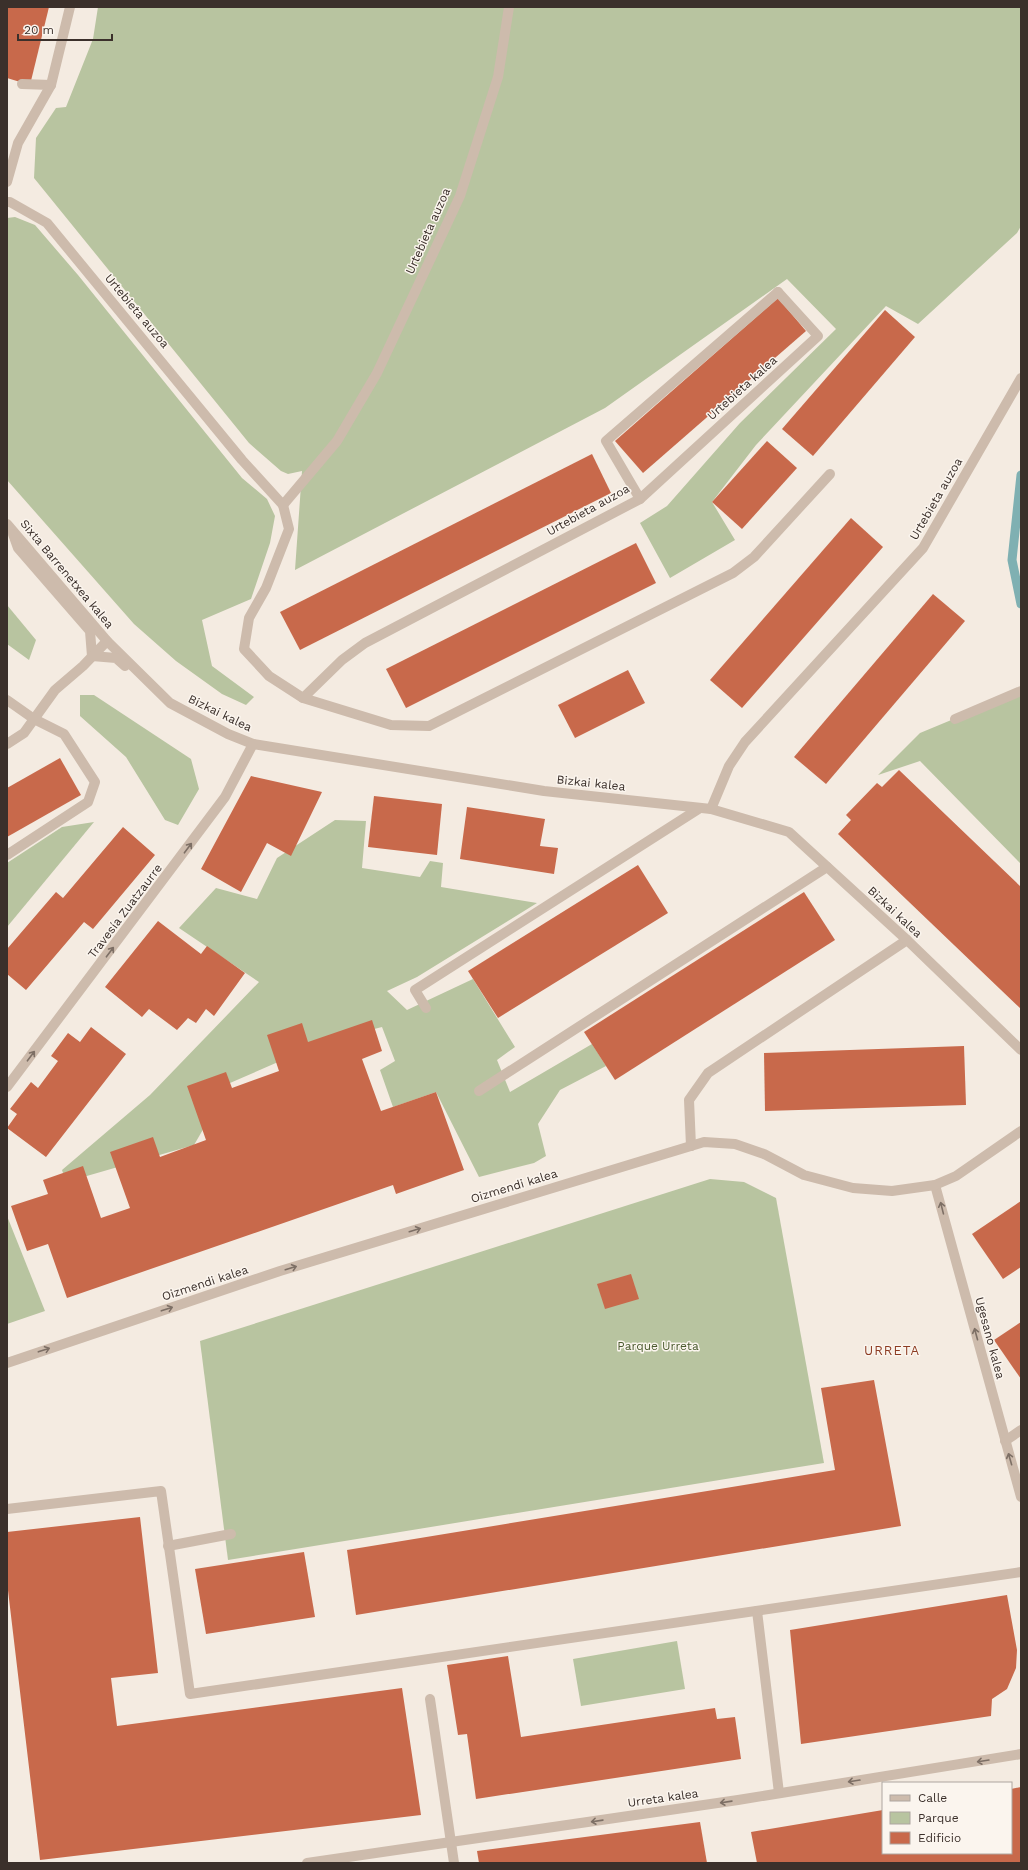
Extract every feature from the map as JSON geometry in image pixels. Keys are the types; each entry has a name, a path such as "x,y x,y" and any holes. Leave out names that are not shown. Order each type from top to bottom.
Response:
{"street":[{"path":"7,182 18,143 51,85 70,7"},
{"name":"Urtebieta auzoa","path":"283,505 337,440 377,373 460,196 498,77 509,7"},
{"path":"22,84 51,85"},
{"name":"Urtebieta auzoa","path":"7,202 10,202 47,223 242,460 283,505 289,529 266,588 249,618 244,649 269,676 303,698 391,725 429,726 733,573 754,557 830,474"},
{"name":"Urtebieta auzoa","path":"303,698 342,660 365,643 640,498 606,441 778,292"},
{"name":"Urtebieta kalea","path":"640,498 818,336 778,292"},
{"name":"Urtebieta auzoa","path":"711,809 729,766 745,742 923,548 1021,378"},
{"path":"10,527 18,548 90,630 92,656"},
{"name":"Sixta Barrenetxea kalea","path":"10,527 107,641"},
{"path":"7,744 24,733 55,690 83,666 107,641"},
{"name":"Bizkai kalea","path":"107,641 170,703 228,734 253,744 544,791 711,809 789,832 907,940 1021,1050"},
{"path":"92,656 116,658 170,703"},
{"path":"955,719 1021,691"},
{"path":"7,700 34,719 64,734 96,782 88,802 7,855"},
{"name":"Travesía Zuatzaurre","path":"7,1087 225,797 253,744"},
{"path":"426,1008 415,990 700,808"},
{"path":"479,1091 827,867"},
{"path":"691,1146 690,1100 708,1073 907,940"},
{"name":"Oizmendi kalea","path":"7,1363 280,1272 704,1142 735,1144 764,1154 804,1175 853,1188 892,1192 936,1185 956,1176 1021,1131"},
{"name":"Ugesano kalea","path":"936,1185 1021,1497"},
{"path":"1005,1441 1021,1430"},
{"path":"7,1509 161,1491 190,1694 1021,1572"},
{"path":"168,1546 231,1534"},
{"path":"757,1611 779,1793"},
{"path":"430,1699 454,1863"},
{"name":"Urreta kalea","path":"307,1863 779,1793 1021,1754"}],"green space":[{"path":"98,7 1021,7 1021,226 1017,233 918,324 886,306 756,445 712,502 735,540 670,578 640,523 667,506 740,423 836,329 787,279 605,408 295,570 302,471 288,474 281,471 249,443 34,178 36,138 56,108 66,107 93,39"},
{"path":"15,217 35,225 78,275 242,478 267,499 275,516 270,543 251,599 202,620 212,666 254,697 246,705 222,694 176,661 134,624 7,480 7,218"},
{"path":"7,605 36,640 29,660 7,644"},
{"path":"1021,691 1021,864 920,761 878,775 920,733"},
{"path":"80,695 94,695 191,759 199,789 178,825 165,820 126,757 80,716"},
{"path":"335,820 366,821 362,868 420,877 430,861 443,863 441,887 537,903 417,977 387,991 407,1010 473,979 515,1047 497,1060 510,1092 592,1044 606,1066 560,1090 538,1124 546,1156 534,1163 479,1177 436,1092 393,1107 380,1070 395,1061 382,1027 324,1042 230,1083 194,1145 66,1182 62,1170 150,1095 259,982 179,928 216,888 257,899 277,858"},
{"path":"94,822 7,927 7,863 62,827"},
{"name":"Parque Urreta","path":"710,1179 744,1182 776,1198 824,1463 228,1560 200,1341"},
{"path":"7,1216 45,1311 7,1324"},
{"path":"677,1641 685,1689 581,1706 573,1659"}],"building":[{"path":"7,7 49,7 30,85 7,78"},
{"path":"778,298 806,331 643,473 615,441"},
{"path":"885,310 915,337 813,456 782,429"},
{"path":"767,441 797,468 742,529 712,502"},
{"path":"592,454 611,493 300,650 280,612"},
{"path":"851,518 883,547 742,708 710,680"},
{"path":"636,543 656,583 406,708 386,669"},
{"path":"933,594 965,621 826,784 794,757"},
{"path":"628,670 645,703 575,738 558,705"},
{"path":"60,758 81,795 7,837 7,788"},
{"path":"899,770 1021,887 1021,1009 838,834 851,820 846,815 877,783 882,787"},
{"path":"251,776 322,792 291,856 267,843 241,892 201,869"},
{"path":"374,796 442,804 437,855 368,847"},
{"path":"467,807 545,819 540,846 558,848 554,874 460,859"},
{"path":"123,827 155,855 93,929 84,922 26,990 7,974 7,949 56,892 63,898"},
{"path":"638,865 668,913 498,1018 468,971"},
{"path":"804,892 835,940 615,1080 584,1032"},
{"path":"158,921 201,954 207,946 245,973 214,1016 206,1009 196,1023 188,1018 177,1030 149,1009 142,1017 105,987"},
{"path":"372,1020 382,1051 362,1059 381,1111 436,1092 464,1170 396,1194 393,1185 67,1298 48,1244 27,1251 11,1206 48,1194 43,1180 83,1166 101,1218 130,1208 110,1152 153,1137 160,1157 206,1140 187,1086 226,1072 232,1088 279,1071 267,1035 302,1023 308,1042"},
{"path":"91,1027 126,1054 46,1157 7,1128 17,1114 10,1109 31,1082 38,1088 58,1061 51,1056 68,1033 80,1042"},
{"path":"964,1046 966,1105 765,1111 764,1053"},
{"path":"1021,1201 1021,1267 1003,1279 972,1234"},
{"path":"631,1274 639,1299 605,1309 597,1284"},
{"path":"1021,1322 1021,1379 994,1340"},
{"path":"874,1380 901,1526 356,1615 347,1550 835,1470 821,1388"},
{"path":"140,1517 158,1673 111,1678 117,1726 402,1688 421,1815 40,1860 7,1582 7,1532"},
{"path":"304,1552 315,1617 206,1634 195,1569"},
{"path":"1007,1595 1017,1650 1016,1668 1007,1689 992,1699 991,1716 801,1744 790,1630"},
{"path":"508,1656 521,1737 715,1708 717,1719 735,1717 741,1759 476,1799 467,1734 458,1735 447,1665"},
{"path":"1021,1787 1021,1863 757,1863 751,1832 882,1810 882,1854 1012,1854 1012,1789"},
{"path":"700,1822 707,1863 479,1863 477,1851"}],"waterway":[{"path":"1021,475 1012,560 1021,604"}],"district":[{"name":"URRETA","path":"892,1350"}]}
